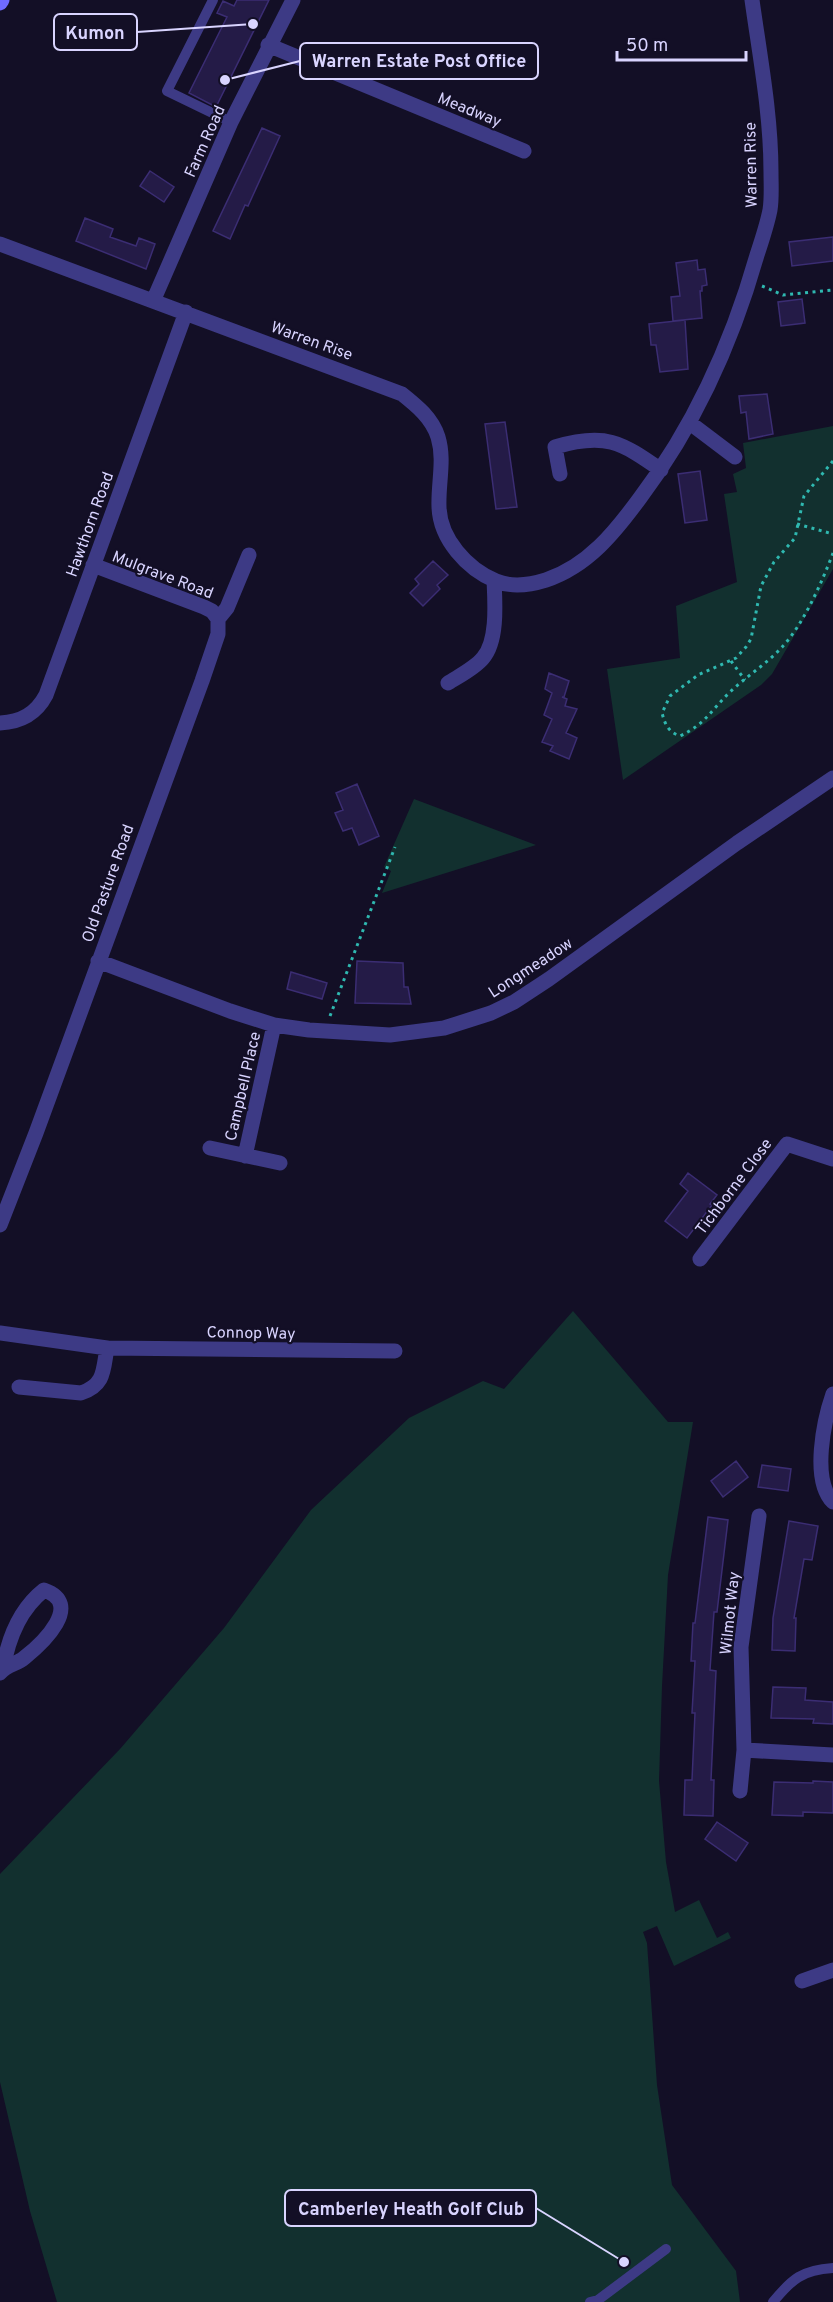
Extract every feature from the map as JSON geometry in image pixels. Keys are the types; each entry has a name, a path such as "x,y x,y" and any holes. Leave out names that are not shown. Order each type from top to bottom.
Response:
{"street":[{"name":"Farm Road","path":"154,299 231,122 268,45 293,0"},
{"name":"Warren Rise","path":"0,244 154,299 392,389 419,408 428,418 438,438 442,470 439,506 443,526 460,556 472,567 494,580 512,585 529,584 557,576 597,549 613,533 661,470 690,423 732,334 750,281 770,210 771,142 752,0"},
{"name":"Meadway","path":"268,45 524,151"},
{"name":"Hawthorn Road","path":"0,723 23,718 32,713 42,701 186,312"},
{"path":"690,423 735,457"},
{"path":"560,474 555,447 584,440 616,443 631,449 661,470"},
{"name":"Old Pasture Road","path":"0,1225 36,1133 212,651 218,634 218,619 226,608 249,555"},
{"name":"Mulgrave Road","path":"93,566 204,607 215,614 218,619"},
{"path":"448,683 483,658 490,643 495,616 494,580"},
{"name":"Longmeadow","path":"98,961 230,1011 274,1025 309,1030 390,1035 444,1028 491,1013 514,1002 737,843 833,778"},
{"name":"Campbell Place","path":"245,1156 274,1025"},
{"name":"Tichborne Close","path":"700,1259 787,1144 833,1159"},
{"name":"Campbell Place","path":"210,1148 280,1163"},
{"name":"Connop Way","path":"0,1333 107,1348 395,1351"},
{"path":"19,1387 81,1393 88,1390 96,1386 102,1378 107,1348"},
{"path":"833,1394 820,1447 828,1497 833,1502"},
{"name":"Wilmot Way","path":"740,1791 744,1750 741,1647 760,1515"},
{"path":"44,1590 54,1593 62,1602 62,1611 54,1627 22,1660 2,1671 7,1647 21,1618 35,1597 44,1590"},
{"path":"744,1750 833,1755"},
{"path":"802,1981 833,1970"}],"lane":[{"path":"213,0 167,91 231,122"},
{"path":"590,2302 598,2300 666,2249"},
{"path":"773,2302 791,2281 814,2269 833,2268"}],"path":[{"path":"759,285 783,295 833,290"},
{"path":"833,461 804,496 795,538 774,562 761,586 751,639 736,658 698,675 670,696 662,712 666,726 674,734 680,736 687,733 707,719 728,694 785,644 806,611 833,553"},
{"path":"797,524 833,534"},
{"path":"731,661 745,680"},
{"path":"328,1022 395,847"}],"green space":[{"path":"833,426 833,569 772,674 761,685 623,780 607,669 680,658 676,606 737,582 724,494 737,492 733,474 746,468 743,443"},
{"path":"414,799 536,845 382,893 391,871 384,867"},
{"path":"573,1311 668,1422 693,1422 668,1575 659,1781 666,1862 675,1912 699,1900 717,1938 728,1932 731,1938 674,1966 657,1926 643,1932 647,1943 657,2085 672,2185 736,2271 740,2302 57,2302 30,2211 0,2082 0,1874 120,1749 224,1628 311,1510 409,1418 483,1381 504,1389"}],"building":[{"path":"237,0 269,0 216,107 189,93 227,17 217,13 223,1 234,6"},
{"path":"262,128 280,136 230,239 213,231"},
{"path":"150,171 174,187 164,202 140,186"},
{"path":"85,218 113,229 110,237 136,246 139,238 155,244 146,269 76,241"},
{"path":"833,237 833,261 792,266 789,242"},
{"path":"697,260 698,270 705,269 707,285 702,286 702,291 700,291 702,318 673,321 671,297 680,296 676,263"},
{"path":"802,299 805,323 781,326 778,302"},
{"path":"685,320 688,369 660,372 656,345 651,345 649,324"},
{"path":"767,394 773,434 749,439 746,412 741,413 739,396"},
{"path":"505,422 517,507 496,509 485,424"},
{"path":"700,471 707,520 685,523 678,474"},
{"path":"433,561 448,575 437,585 440,589 423,606 410,593 419,584 415,579"},
{"path":"549,673 569,681 564,697 562,697 567,699 565,706 577,709 566,733 577,738 569,759 550,751 553,746 542,742 552,719 544,715 552,693 545,689"},
{"path":"357,784 379,836 359,845 352,828 343,831 335,813 343,810 336,793"},
{"path":"357,961 403,963 404,987 408,987 411,1004 355,1003"},
{"path":"291,972 327,983 322,999 287,989"},
{"path":"688,1173 717,1195 687,1238 665,1221 688,1191 680,1184"},
{"path":"736,1461 748,1477 723,1497 711,1481"},
{"path":"762,1465 791,1469 788,1491 758,1487"},
{"path":"708,1517 728,1520 717,1612 714,1612 710,1670 716,1671 711,1780 714,1780 713,1816 684,1815 685,1780 692,1780 695,1713 692,1713 695,1661 691,1661 693,1623 695,1623"},
{"path":"789,1521 818,1526 812,1560 804,1559 794,1618 796,1618 795,1651 772,1650 773,1618"},
{"path":"773,1687 806,1688 805,1700 833,1702 833,1724 813,1723 814,1719 771,1718"},
{"path":"813,1781 833,1782 833,1813 803,1812 803,1816 772,1815 774,1782 813,1783"},
{"path":"717,1822 748,1843 736,1861 705,1839"}],"place":[{"name":"Kumon","path":"253,24"},
{"name":"Warren Estate Post Office","path":"225,80"},
{"name":"Camberley Heath Golf Club","path":"624,2262"}]}
